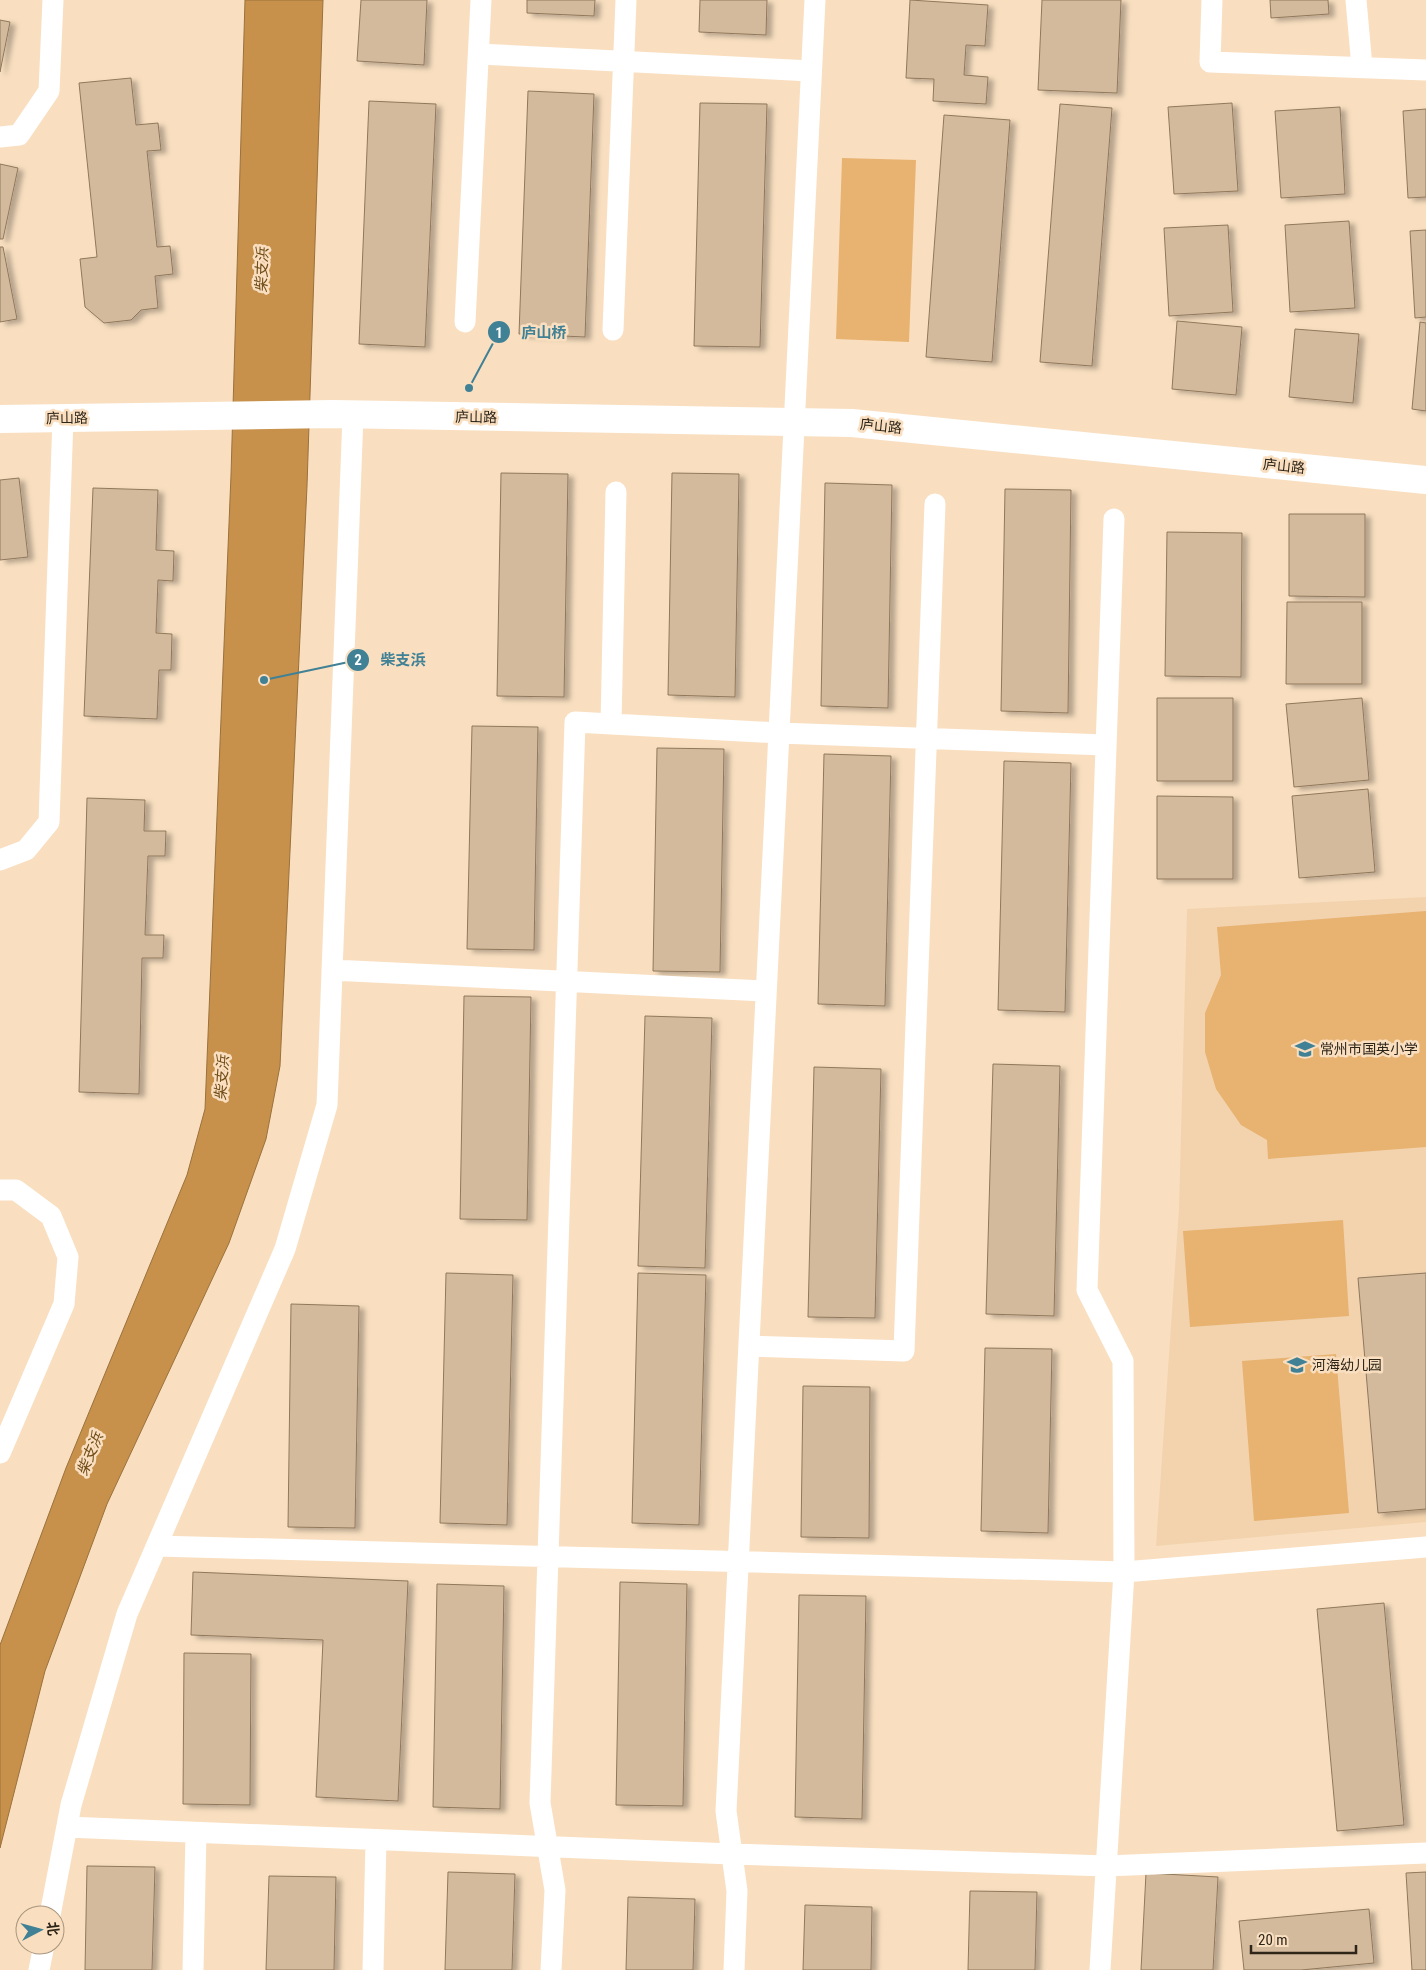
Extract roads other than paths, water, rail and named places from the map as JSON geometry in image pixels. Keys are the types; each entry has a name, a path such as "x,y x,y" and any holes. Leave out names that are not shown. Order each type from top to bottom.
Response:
{"street":[{"name":"庐山路","path":"0,418 343,414 852,423 1426,480"}],"lane":[{"path":"0,138 19,134 49,91 53,0"},
{"path":"465,322 481,0"},
{"path":"613,330 626,0"},
{"path":"734,1970 737,1891 726,1811 815,0"},
{"path":"1212,0 1210,62 1426,70"},
{"path":"1356,0 1362,68"},
{"path":"479,54 811,71"},
{"path":"52,1905 71,1805 127,1614 285,1249 327,1105 332,970 343,414"},
{"path":"0,860 26,850 49,822 63,418"},
{"path":"611,724 616,492"},
{"path":"749,1346 904,1351 935,504"},
{"path":"1100,1970 1124,1572 1123,1361 1087,1290 1114,519"},
{"path":"551,1970 555,1890 540,1803 575,722 779,733 1105,745"},
{"path":"332,970 766,991"},
{"path":"0,1190 16,1190 51,1216 68,1257 64,1304 0,1453"},
{"path":"157,1546 1124,1572 1426,1548"},
{"path":"67,1827 732,1854 1106,1866 1426,1853"},
{"path":"193,1970 196,1833"},
{"path":"373,1970 376,1840"},
{"path":"39,1970 42,1955"}],"water":[{"path":"245,0 323,0 307,486 280,1066 266,1139 229,1243 107,1504 45,1671 0,1848 0,1645 66,1468 187,1175 205,1109 231,475"}],"place":[{"name":"庐山桥","path":"469,388"},
{"name":"柴支浜","path":"264,680"},
{"name":"常州市国英小学","path":"1305,1049"},
{"name":"河海幼儿园","path":"1297,1365"}]}
